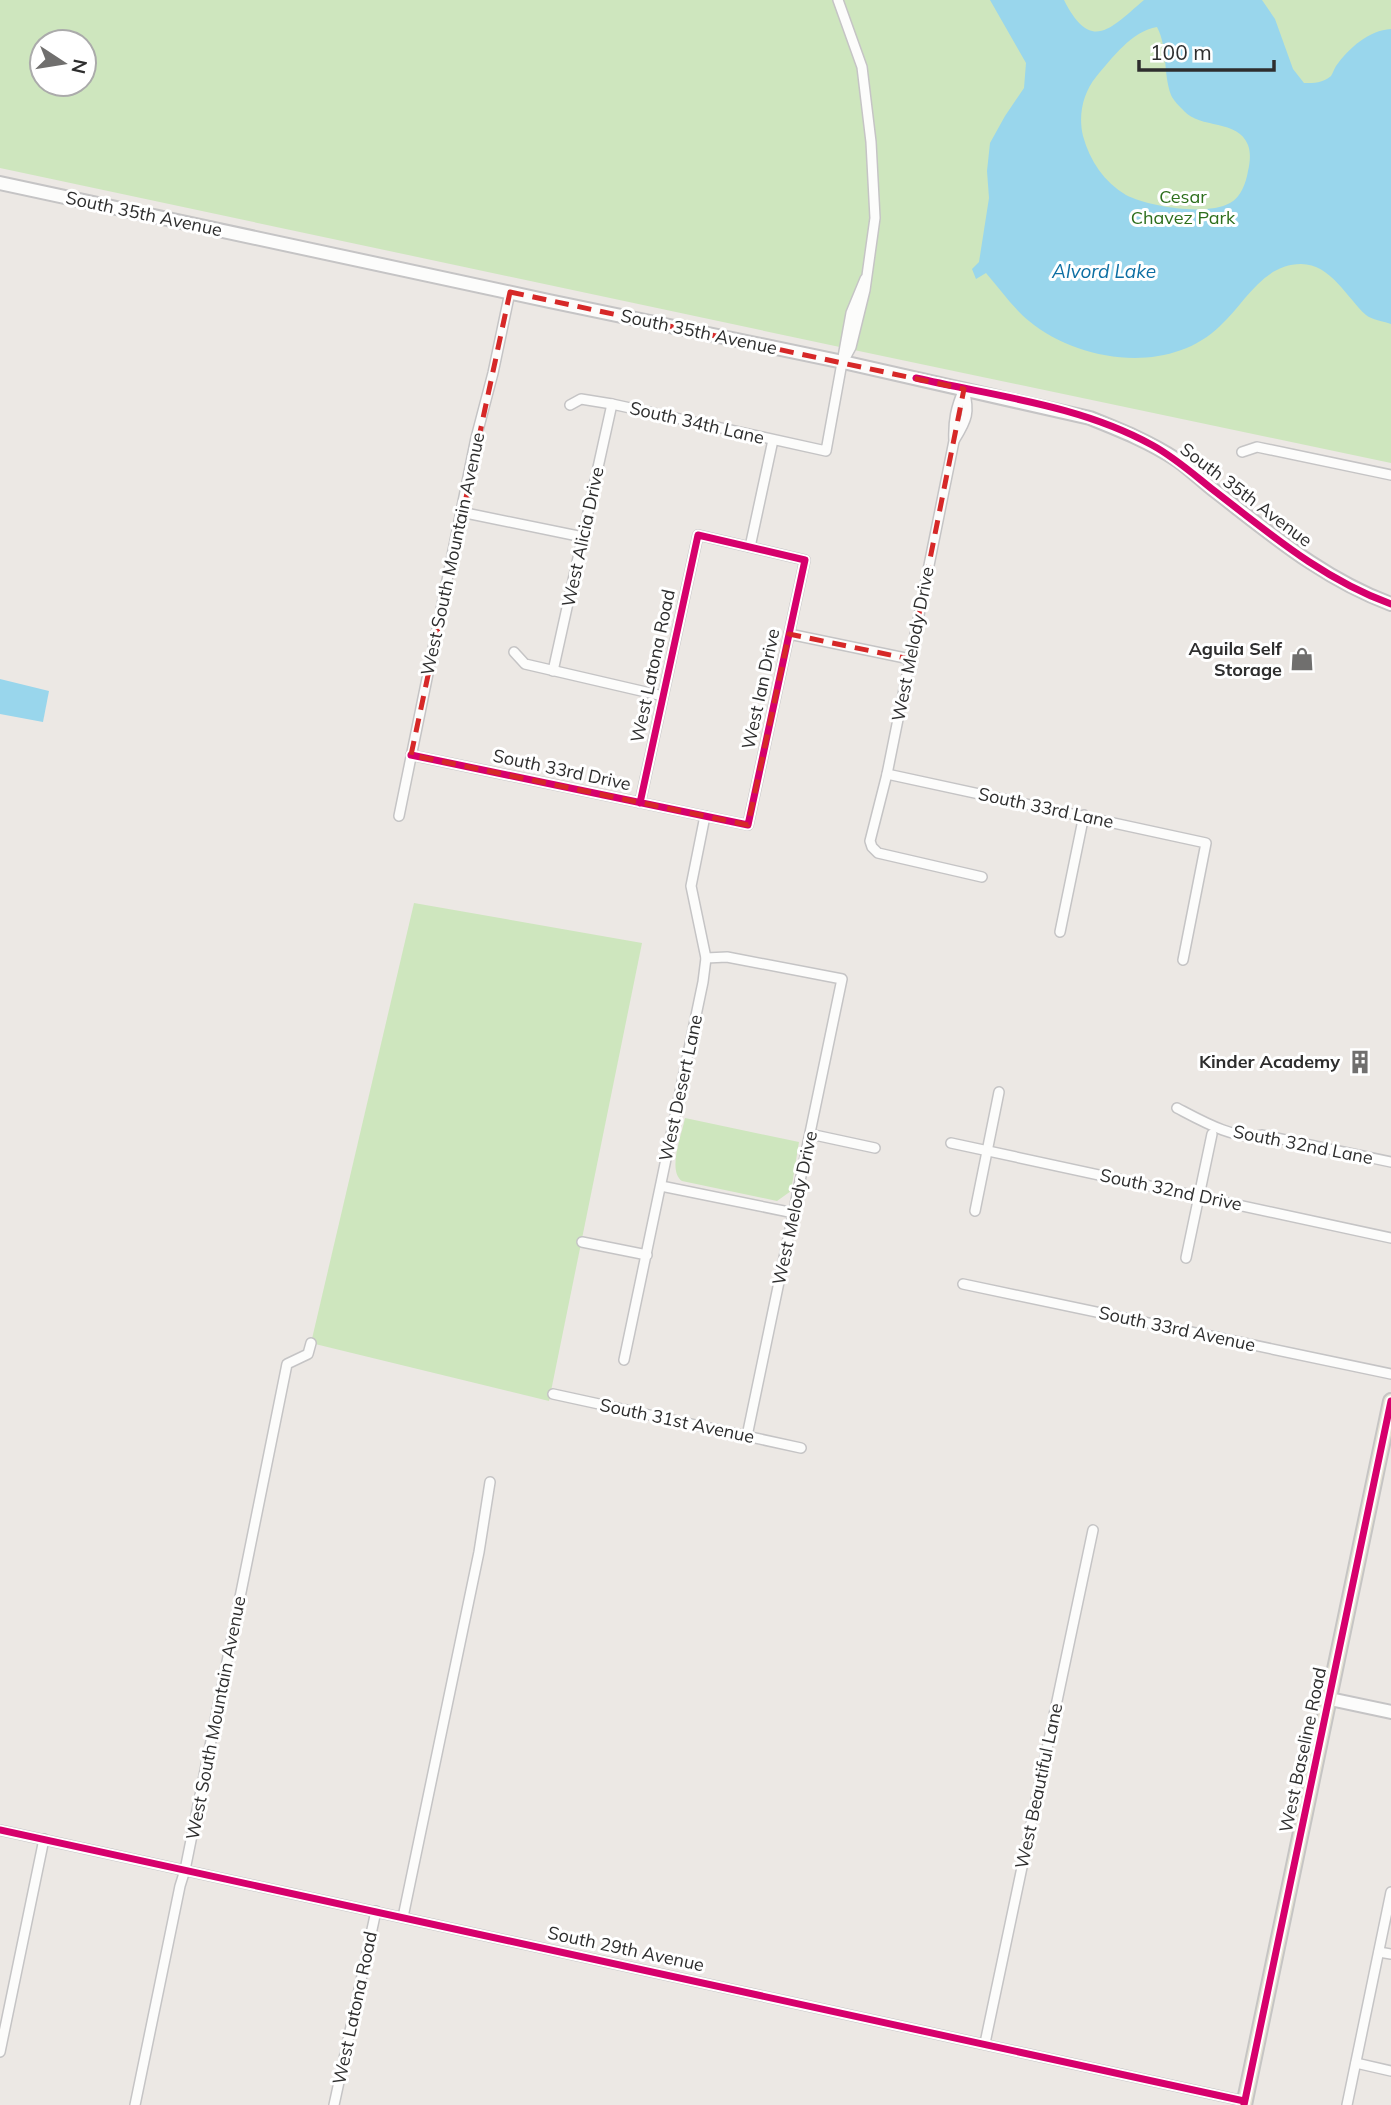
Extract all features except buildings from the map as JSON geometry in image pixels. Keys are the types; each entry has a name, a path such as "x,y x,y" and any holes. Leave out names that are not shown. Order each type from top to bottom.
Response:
{"main road":[{"name":"South 35th Avenue","path":"0,183 843,362 1090,418 1152,445 1179,462 1292,552 1325,573 1391,604"},
{"name":"West Baseline Road","path":"1244,2103 1391,1401"},
{"path":"1330,1699 1391,1712"}],"street":[{"path":"838,0 862,67 871,142 875,218 865,279 851,313 843,362"},
{"name":"West South Mountain Avenue","path":"399,816 461,512 510,292"},
{"name":"South 34th Lane","path":"570,405 581,399 612,404 826,451 843,362"},
{"name":"West Melody Drive","path":"964,389 968,411 965,424 954,441 887,774 870,841 878,853 982,877"},
{"name":"West Alicia Drive","path":"553,671 612,404"},
{"path":"750,547 773,440"},
{"path":"1242,452 1256,447 1391,475"},
{"path":"461,512 583,537"},
{"name":"West Latona Road","path":"640,803 698,536 750,547"},
{"name":"West Ian Drive","path":"748,825 805,560 750,547"},
{"path":"789,634 910,659"},
{"path":"514,652 525,664 663,696"},
{"name":"South 33rd Drive","path":"411,755 748,825"},
{"name":"South 33rd Lane","path":"887,774 1206,842 1183,960"},
{"path":"1060,932 1084,815"},
{"name":"West Desert Lane","path":"624,1360 662,1186 706,958 691,886 705,816"},
{"name":"West Melody Drive","path":"706,958 727,957 842,979 747,1436"},
{"path":"975,1211 999,1092"},
{"name":"South 32nd Lane","path":"1177,1108 1216,1128 1391,1162"},
{"path":"810,1134 875,1147"},
{"path":"1186,1258 1212,1134"},
{"name":"South 32nd Drive","path":"951,1143 1391,1238"},
{"path":"662,1186 794,1213"},
{"path":"582,1242 647,1255"},
{"name":"South 33rd Avenue","path":"963,1284 1391,1374"},
{"name":"West South Mountain Avenue","path":"135,2105 287,1364 308,1354 311,1343"},
{"name":"South 31st Avenue","path":"552,1394 800,1448"},
{"path":"404,1917 479,1552 490,1482"},
{"name":"West Beautiful Lane","path":"985,2043 1093,1530"},
{"name":"South 29th Avenue","path":"0,1830 985,2043 1244,2103"},
{"path":"0,2052 44,1839"},
{"path":"1347,2105 1391,1892"},
{"name":"West Latona Road","path":"334,2105 376,1911"},
{"path":"1379,1952 1391,1954"},
{"path":"1356,2063 1391,2071"}],"highlighted area":[{"path":"510,292 964,389 910,659 789,634 748,825 411,755"}],"green space":[{"name":"Cesar Chavez Park","path":"0,0 1391,0 1391,463 0,168"},
{"path":"414,903 642,943 549,1401 311,1343"},
{"path":"685,1118 799,1142 791,1191 777,1201 682,1181 678,1176 676,1161"}],"water":[{"name":"Alvord Lake","path":"990,0 1064,0 1083,27 1102,31 1111,27 1144,0 1262,0 1275,19 1293,69 1304,83 1328,78 1341,59 1360,41 1391,29 1391,324 1366,315 1330,276 1312,265 1301,264 1276,270 1256,286 1220,326 1200,342 1176,352 1125,358 1099,354 1073,346 1029,321 986,273 976,279 972,269 979,262 989,198 987,171 990,143 1024,88 1026,63","holes":["1157,27 1169,87 1175,101 1191,117 1236,131 1248,145 1249,165 1242,189 1234,200 1220,207 1178,208 1149,203 1126,195 1105,177 1086,145 1081,112 1092,83 1116,54 1139,34"]},
{"path":"0,679 49,691 43,722 0,714"}],"cycle path":[{"path":"916,378 1036,403 1124,431 1175,460 1297,554 1342,582 1391,604"},
{"path":"411,755 748,825 805,560 698,535 640,803"},
{"path":"1244,2105 1391,1401"},
{"path":"0,1830 1244,2101"}],"place":[{"name":"Aguila Self Storage","path":"1302,659"},
{"name":"Kinder Academy","path":"1360,1062"}]}
